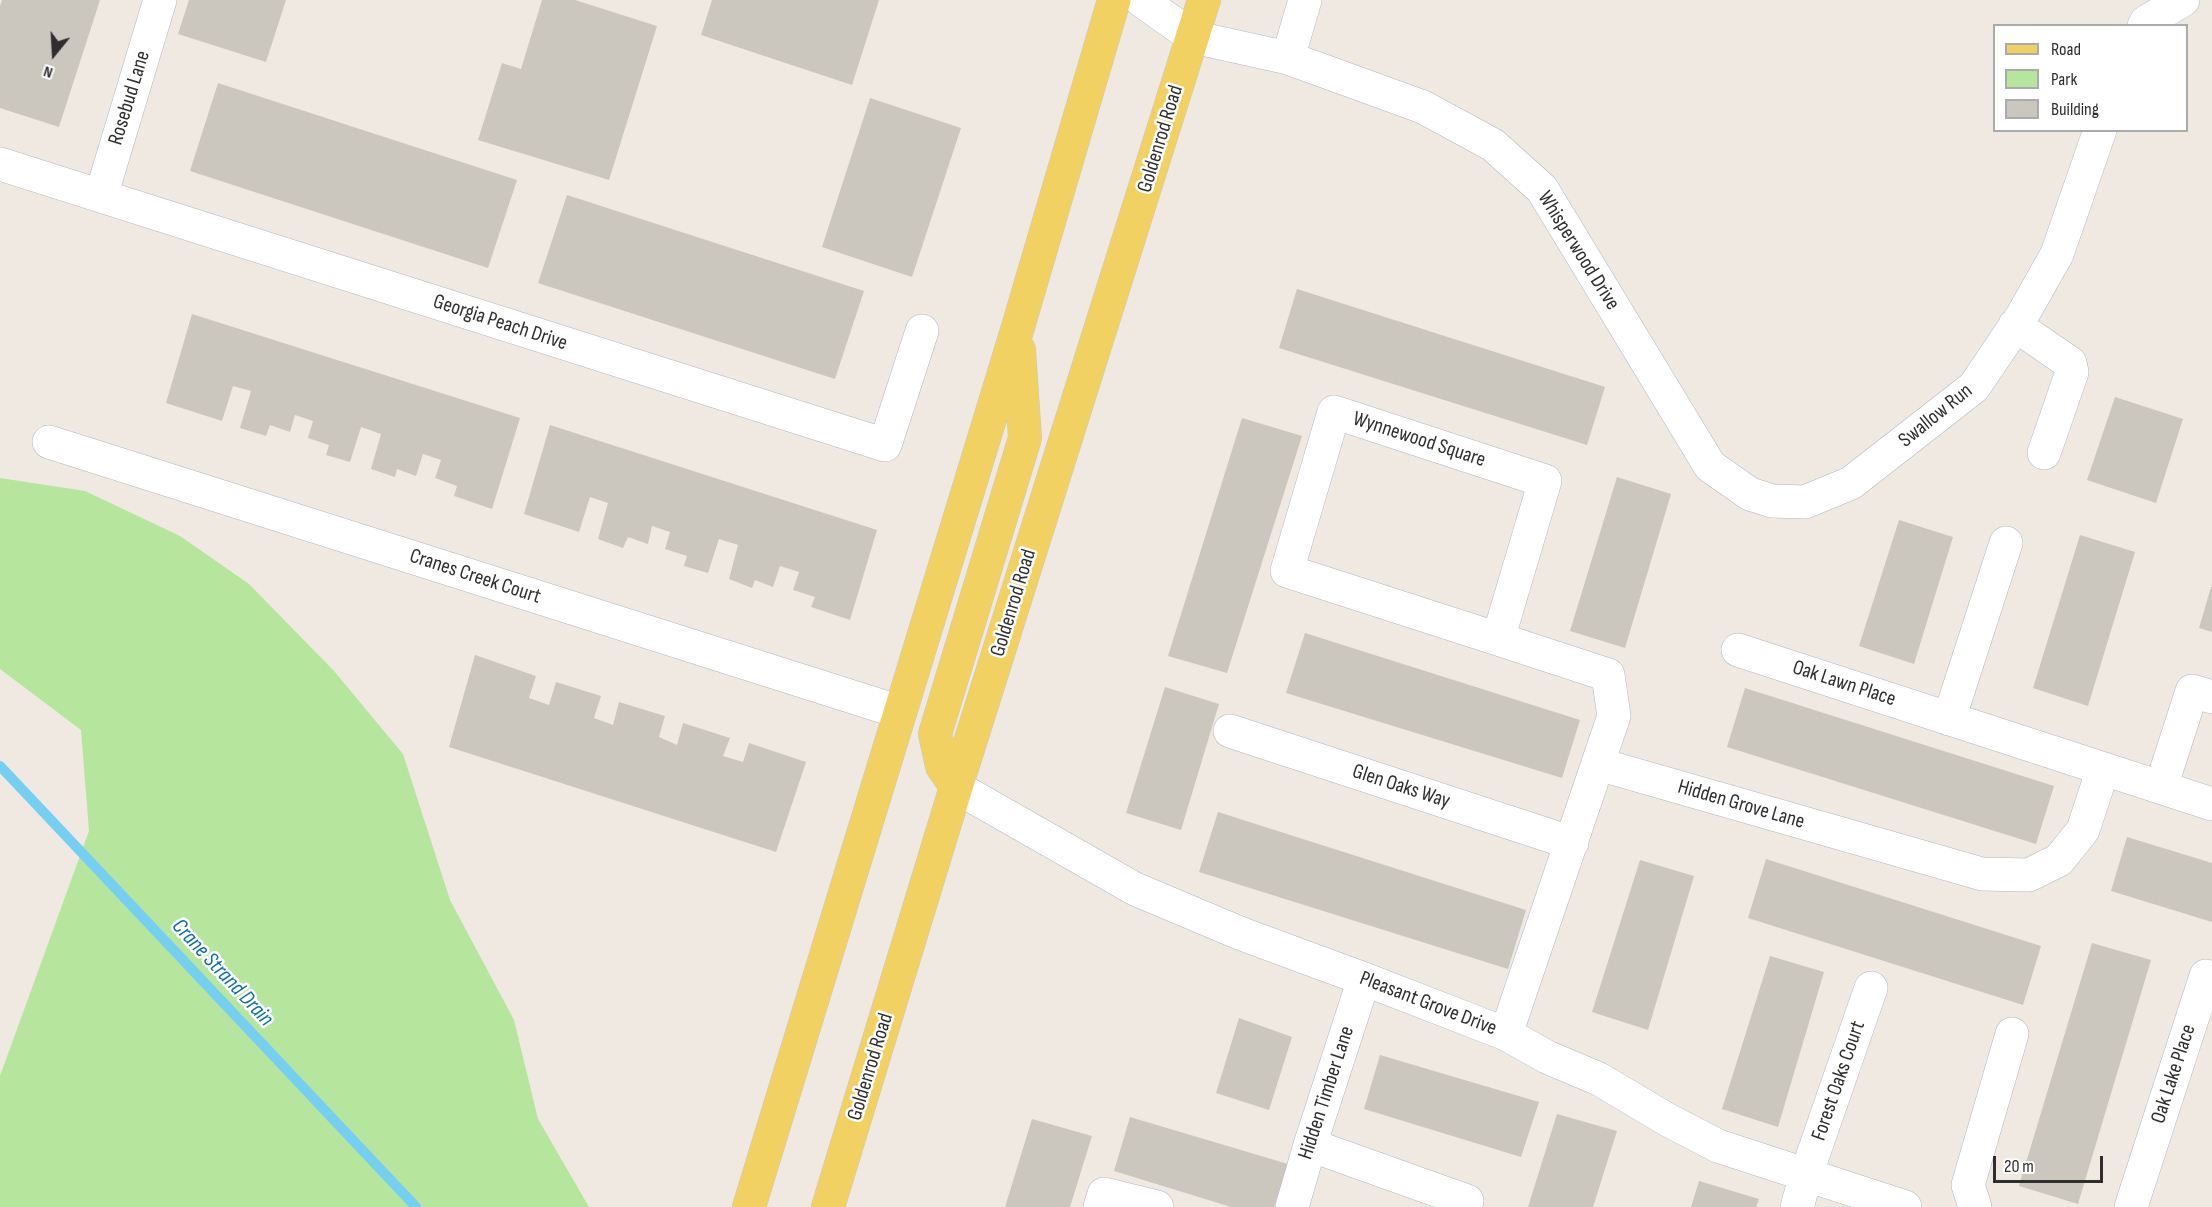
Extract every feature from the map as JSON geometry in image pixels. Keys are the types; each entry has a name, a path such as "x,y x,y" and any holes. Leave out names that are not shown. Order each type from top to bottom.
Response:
{"main road":[{"path":"749,1207 1018,327 1114,0"},
{"name":"Goldenrod Road","path":"828,1207 956,787 1204,0"},
{"path":"956,787 942,766 935,734 1024,438 1018,327"}],"street":[{"name":"Rosebud Lane","path":"101,196 160,0"},
{"path":"1142,0 1193,37"},
{"path":"1288,58 1305,0"},
{"path":"2145,24 2184,0"},
{"name":"Whisperwood Drive","path":"1193,37 1288,58 1423,107 1493,145 1542,189 1710,466"},
{"name":"Swallow Run","path":"1710,466 1750,494 1772,501 1805,502 1851,483 1974,387 2015,325 2056,254 2099,132"},
{"name":"Georgia Peach Drive","path":"0,164 885,445 922,332"},
{"path":"2015,325 2070,363 2072,372 2044,453"},
{"name":"Wynnewood Square","path":"1498,639 1545,480 1334,412 1287,571 1608,675 1614,716 1598,764"},
{"name":"Cranes Creek Court","path":"49,442 900,712"},
{"path":"1949,719 2006,543"},
{"name":"Oak Lawn Place","path":"1738,650 2212,804"},
{"path":"2161,787 2192,691 2212,696"},
{"name":"Glen Oaks Way","path":"1230,731 1572,843"},
{"path":"1506,1034 1598,764"},
{"name":"Hidden Grove Lane","path":"1598,764 1982,874 2030,875 2059,860 2083,830 2103,769"},
{"name":"Pleasant Grove Drive","path":"956,787 1135,889 1242,934 1506,1034 1547,1058 1599,1079 1668,1120 1718,1146 1905,1207"},
{"name":"Oak Lake Place","path":"2131,1207 2206,976"},
{"name":"Hidden Timber Lane","path":"1293,1207 1310,1145 1364,979"},
{"name":"Forest Oaks Court","path":"1797,1207 1871,988"},
{"path":"1975,1207 1968,1185 2012,1034"},
{"path":"1310,1145 1467,1201 1465,1207"},
{"path":"1100,1207 1104,1194 1157,1207"}],"green space":[{"path":"0,478 85,491 180,536 249,584 334,671 403,754 450,900 514,1020 538,1119 589,1207 0,1207 0,1076 89,831 81,730 0,669"}],"building":[{"path":"2,0 100,0 59,127 0,108 0,6"},
{"path":"189,0 286,0 266,62 178,34"},
{"path":"542,0 575,0 657,26 609,180 478,140 502,63 521,69"},
{"path":"712,0 879,0 852,85 701,35"},
{"path":"218,83 517,180 488,268 190,171"},
{"path":"870,98 961,128 912,277 822,247"},
{"path":"567,195 864,291 835,379 538,283"},
{"path":"1297,289 1605,387 1587,445 1279,348"},
{"path":"192,314 520,418 492,509 454,496 457,486 435,478 441,460 423,454 416,476 397,469 395,477 371,469 381,434 361,427 350,462 326,455 329,445 308,438 313,421 295,415 290,432 270,425 266,436 240,428 251,391 233,386 222,421 166,403"},
{"path":"2115,397 2183,419 2156,503 2087,480"},
{"path":"1242,418 1302,436 1227,673 1168,656"},
{"path":"550,425 877,530 850,620 811,607 815,597 793,590 799,572 780,566 773,587 755,580 752,588 729,579 738,545 719,539 708,573 684,566 687,556 665,549 670,532 652,526 648,544 628,537 623,548 598,539 608,503 590,497 579,532 524,514"},
{"path":"1617,477 1671,494 1625,648 1570,631"},
{"path":"1899,520 1953,537 1914,664 1859,646"},
{"path":"2080,535 2135,552 2088,706 2033,688"},
{"path":"2212,587 2212,632 2199,628"},
{"path":"1305,633 1580,720 1562,778 1286,693"},
{"path":"475,655 536,676 529,698 549,705 556,682 601,696 594,718 613,725 619,702 665,716 659,737 677,745 683,723 730,738 723,756 743,762 749,743 806,762 776,852 449,747"},
{"path":"1165,687 1219,704 1181,830 1126,813"},
{"path":"1745,688 2054,786 2036,844 1727,747"},
{"path":"1218,812 1526,910 1508,969 1199,872"},
{"path":"2127,837 2212,863 2212,922 2111,891"},
{"path":"1766,859 2041,946 2023,1005 1748,918"},
{"path":"1640,860 1694,876 1648,1030 1592,1012"},
{"path":"2092,943 2151,960 2078,1204 2019,1186"},
{"path":"1770,956 1824,972 1778,1127 1722,1109"},
{"path":"1239,1018 1292,1037 1269,1110 1216,1093"},
{"path":"1380,1055 1539,1102 1521,1157 1364,1109"},
{"path":"1557,1114 1617,1131 1593,1207 1528,1207"},
{"path":"1130,1117 1288,1164 1274,1207 1231,1207 1114,1171"},
{"path":"1032,1119 1092,1136 1070,1207 1005,1207"},
{"path":"1699,1181 1759,1199 1756,1207 1691,1207"}],"waterway":[{"name":"Crane Strand Drain","path":"0,766 416,1207"}]}
